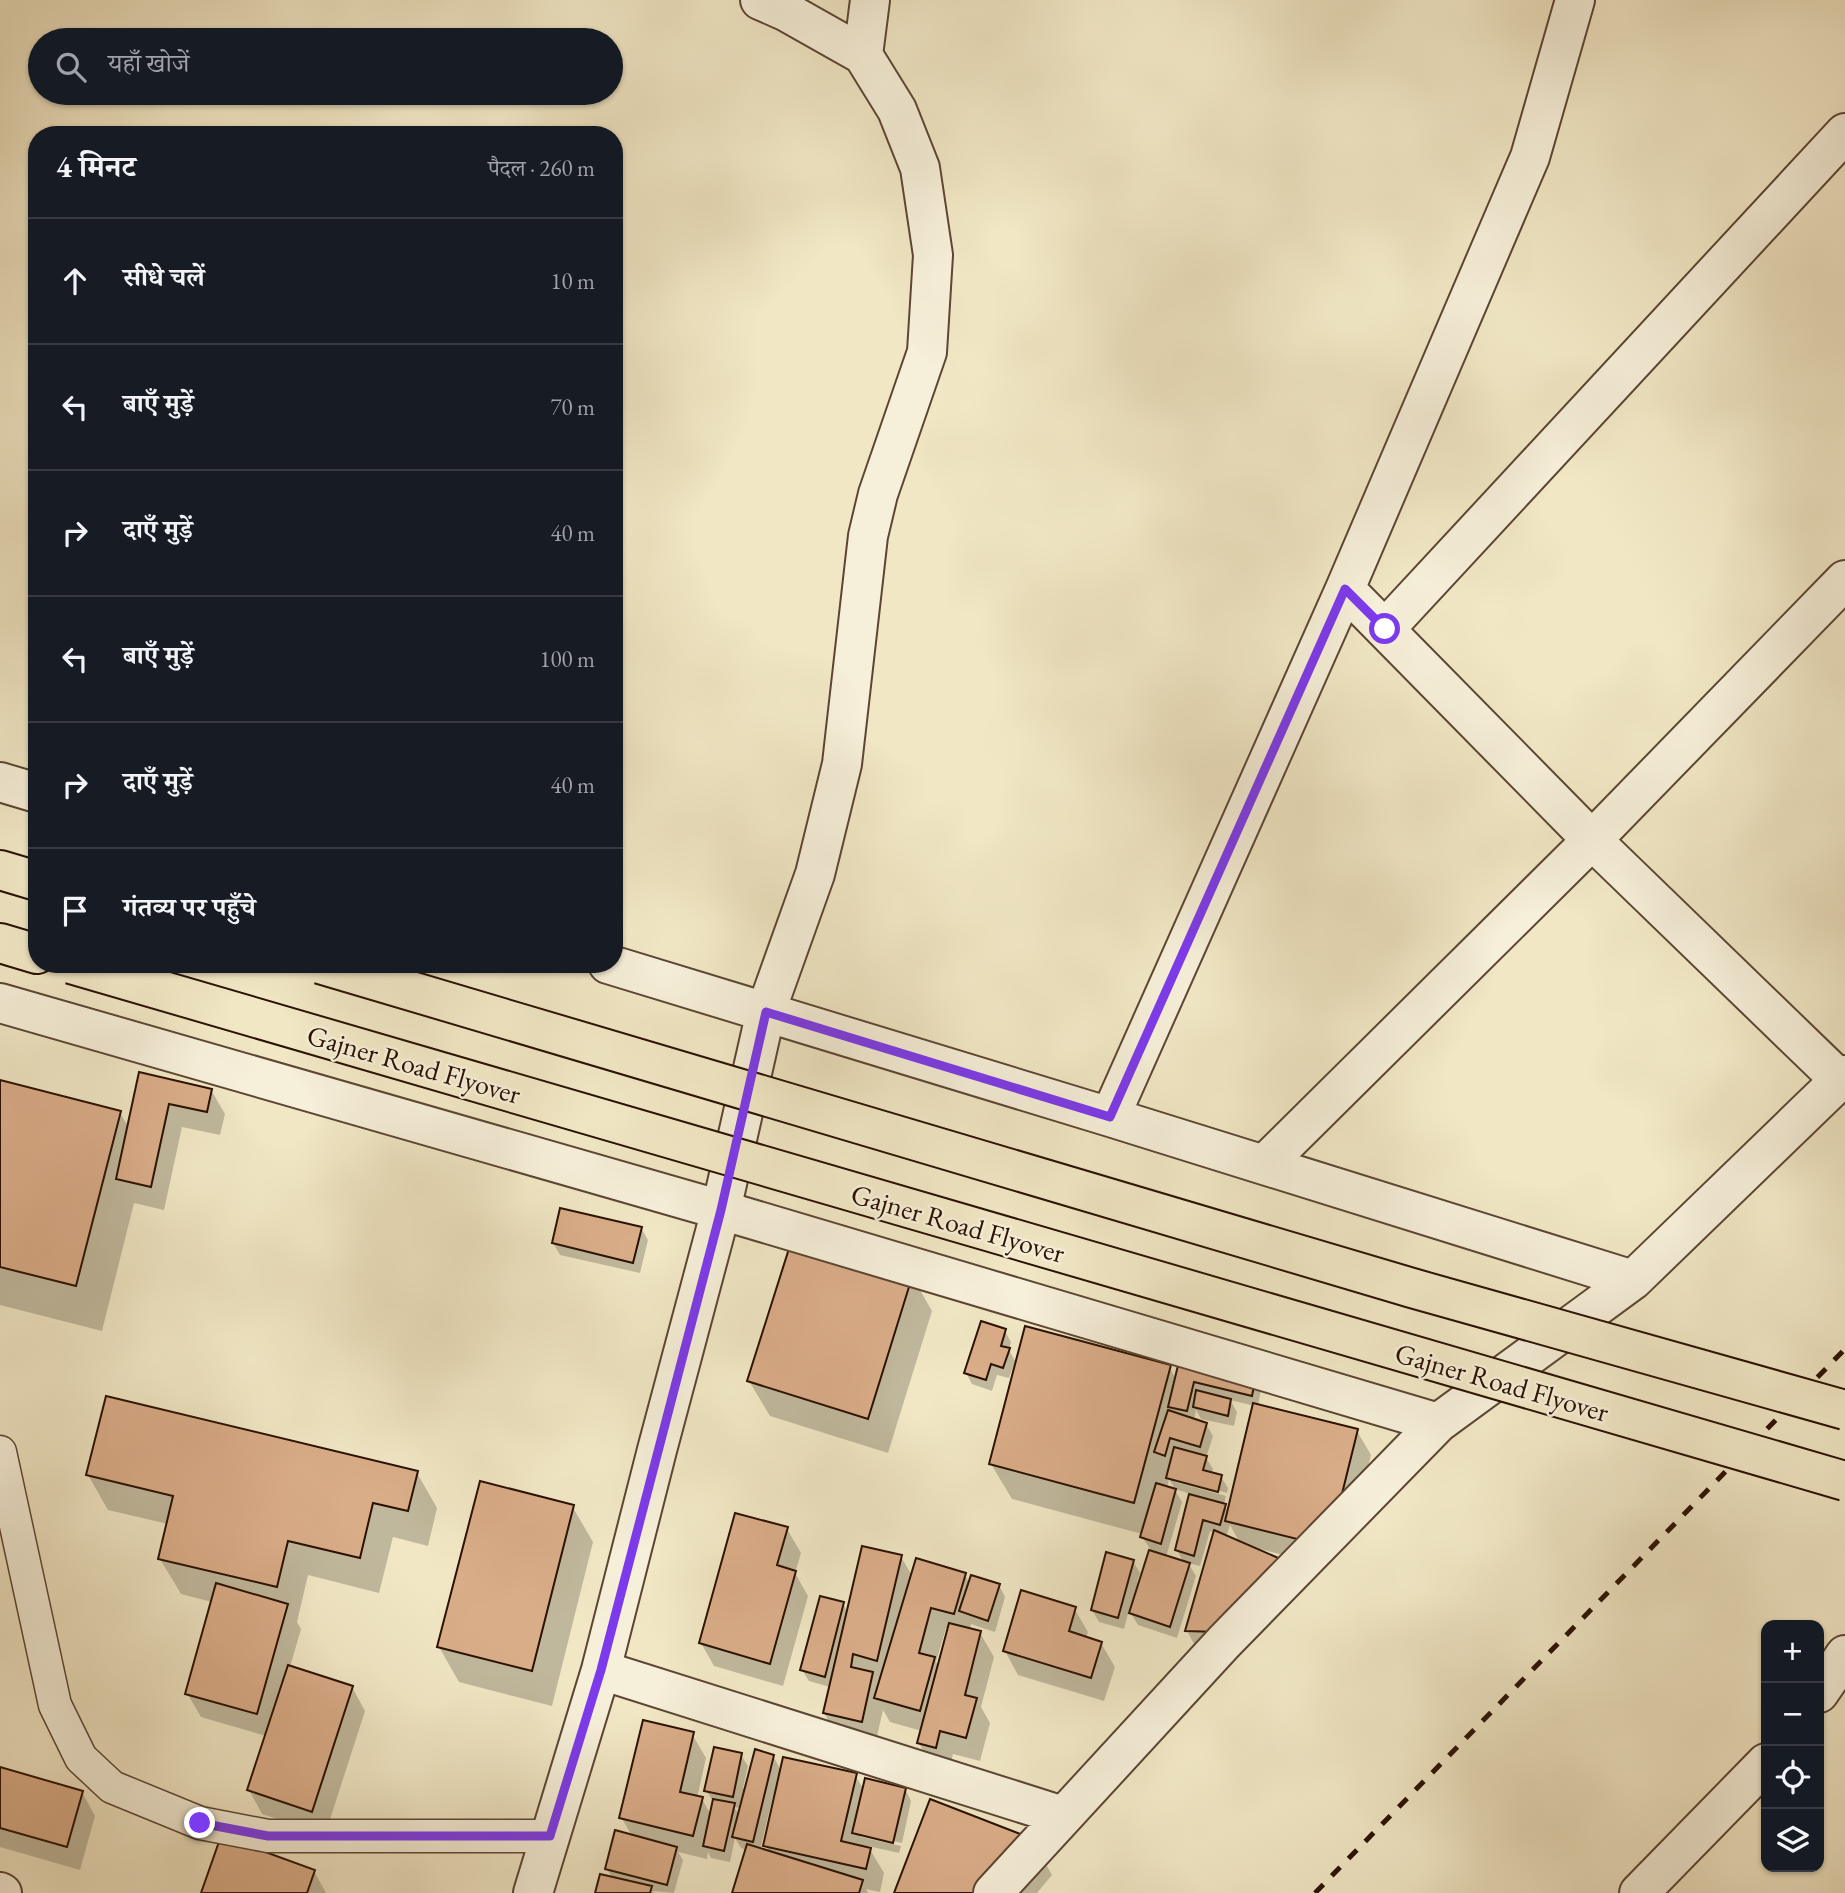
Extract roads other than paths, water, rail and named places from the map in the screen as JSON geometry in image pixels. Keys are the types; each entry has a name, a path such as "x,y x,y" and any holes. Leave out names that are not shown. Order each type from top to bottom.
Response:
{"main road":[{"path":"0,870 28,878"},
{"path":"0,943 28,951"},
{"name":"Gajner Road Flyover","path":"102,973 1845,1481"},
{"path":"350,973 1412,1288 1845,1410"}],"street":[{"path":"533,1893 601,1670 721,1210 766,1012 815,874 842,764 868,536 878,494 927,352 933,255 920,168 898,110 863,55 760,0"},
{"path":"863,55 870,0"},
{"path":"1110,1117 1345,589 1530,157 1575,0"},
{"path":"1385,629 1845,133"},
{"path":"1264,1165 1592,840 1845,580"},
{"path":"993,1893 1224,1642 1438,1423 1633,1280 1842,1077 1592,840 1345,589"},
{"path":"0,782 28,790"},
{"path":"623,969 1633,1280"},
{"path":"0,1003 721,1210 1438,1423"},
{"path":"1824,1686 1845,1655"},
{"path":"601,1670 1063,1816"},
{"path":"1639,1893 1761,1768"}],"lane":[{"path":"0,1452 55,1705 81,1758 112,1787 200,1823 268,1836 550,1836"}],"railway":[{"path":"1315,1893 1845,1349"}]}
